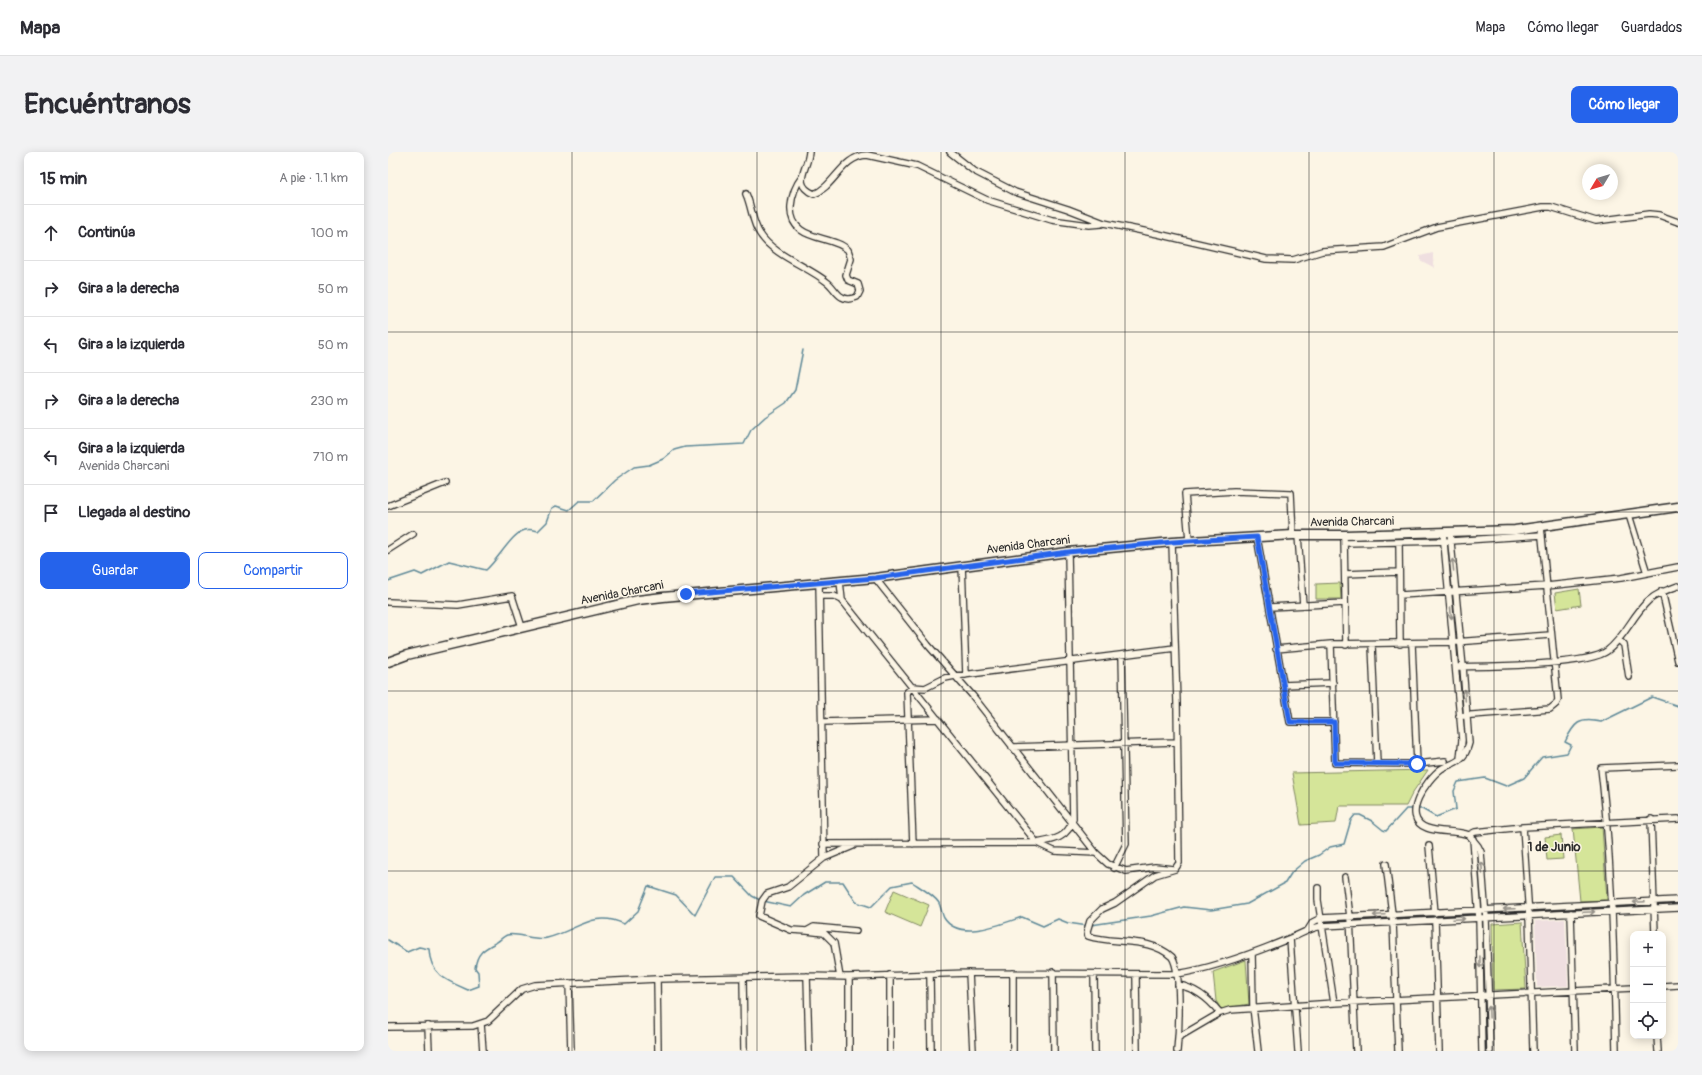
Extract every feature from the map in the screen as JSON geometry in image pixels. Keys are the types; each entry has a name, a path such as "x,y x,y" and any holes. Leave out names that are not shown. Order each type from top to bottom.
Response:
{"main road":[{"name":"Avenida Charcani","path":"388,662 407,655 522,627 638,600 663,596 875,578 962,565 1068,552 1189,540 1296,535 1344,539 1446,532 1541,531 1678,507"}],"street":[{"path":"746,194 751,204 760,235 766,241 798,265 829,283 840,296 850,299 857,297 860,291 858,284 848,280 846,275 851,259 848,250 837,242 819,239 803,231 794,221 791,210 793,192 802,176 809,152"},
{"path":"950,152 974,171 1015,192 1068,209 1104,223 1250,256 1285,260 1304,258 1322,251 1384,247 1437,227 1543,207 1551,207 1596,222 1649,214 1659,215 1678,222"},
{"path":"802,176 802,184 806,190 814,194 823,190 849,162 862,155 867,155 917,166 987,200 1052,220 1089,225 1104,223"},
{"path":"388,506 445,483"},
{"path":"1189,540 1185,494 1234,491 1291,493 1303,604"},
{"path":"1629,515 1647,573"},
{"path":"1346,645 1344,539 1399,542 1444,542 1541,531 1558,700 1553,708 1459,716"},
{"path":"1446,532 1451,541 1464,667 1466,716 1469,743 1466,752 1460,759 1441,769 1422,793 1415,806 1414,813 1420,824 1427,828 1471,837 1481,852 1486,910 1490,1051"},
{"path":"1446,532 1444,542 1456,667 1462,749 1460,759"},
{"path":"388,550 413,534"},
{"path":"1257,537 1290,722 1334,722"},
{"path":"1172,542 1179,863 1175,869 1155,875 1115,903 1102,909 1090,921 1087,931 1088,936 1098,939 1139,943 1170,955 1174,960 1178,985 1179,1037 1177,1051"},
{"path":"1399,542 1398,572 1400,595 1400,644"},
{"path":"823,844 1037,843 1054,840 1063,836 1069,830 1072,824 1068,552"},
{"path":"962,565 966,675"},
{"path":"1400,595 1547,586 1621,578 1678,567"},
{"path":"1345,574 1398,572"},
{"path":"875,578 928,645 956,676 1096,853 1114,868 1126,871 1155,867 1175,869"},
{"path":"840,581 842,600"},
{"path":"819,583 824,858"},
{"path":"1456,667 1555,663 1600,655 1618,640 1647,602 1662,591 1678,586"},
{"path":"1662,591 1678,661"},
{"path":"388,602 458,605 512,596 522,627"},
{"path":"820,596 834,596 842,600 1037,843 1054,851 1096,853"},
{"path":"1270,607 1303,604 1345,603"},
{"path":"1276,649 1331,644 1412,644 1461,642 1551,635"},
{"path":"1618,640 1624,645 1629,677"},
{"path":"1331,644 1335,763 1365,762 1377,764 1417,764 1445,761"},
{"path":"1372,644 1377,764"},
{"path":"1412,644 1417,764"},
{"path":"912,844 907,692 913,687 925,688 945,678 956,676 1070,663 1175,648"},
{"path":"1114,868 1126,844 1122,655"},
{"path":"1283,685 1333,683"},
{"path":"822,722 938,719"},
{"path":"1012,747 1176,742"},
{"path":"1616,1051 1615,988 1608,822 1601,768 1678,765"},
{"path":"1482,1051 1479,918 1471,837 1475,832 1523,827 1678,818"},
{"path":"1651,819 1655,931"},
{"path":"1523,827 1529,909 1533,1051"},
{"path":"840,977 834,943 824,933 791,930 758,916 762,901 767,894 788,887 824,858 857,845"},
{"path":"1429,846 1435,913"},
{"path":"1386,864 1393,922 1398,1051"},
{"path":"1345,877 1350,917 1356,1051"},
{"path":"1318,888 1322,926 1334,1003"},
{"path":"1308,930 1313,922 1321,918 1529,909 1678,900"},
{"path":"388,1028 428,1026 461,1028 481,1024 488,1020 528,986 657,980 807,976 849,978 890,975 969,973 1053,972 1136,975 1177,974 1200,969 1252,953 1290,939 1308,930 1322,926 1678,908"},
{"path":"1571,913 1575,1051"},
{"path":"1435,920 1439,1051"},
{"path":"807,931 814,927 856,931"},
{"path":"1290,939 1298,1051"},
{"path":"1252,953 1253,1007 1258,1051"},
{"path":"1053,972 1054,1051"},
{"path":"969,973 973,1051"},
{"path":"1013,973 1013,1051"},
{"path":"1094,974 1095,1051"},
{"path":"890,975 890,1051"},
{"path":"930,975 931,1051"},
{"path":"1136,975 1137,1051"},
{"path":"807,976 809,1051"},
{"path":"743,978 744,1051"},
{"path":"849,978 849,1051"},
{"path":"657,980 658,1051"},
{"path":"569,983 571,1051"},
{"path":"1178,985 1190,987 1197,991 1220,1013"},
{"path":"1666,986 1678,985"},
{"path":"1179,1037 1220,1013 1253,1007 1630,988"},
{"path":"481,1024 483,1051"},
{"path":"428,1026 429,1051"},
{"path":"1658,1039 1658,1051"}],"shaded area":[{"path":"1433,253 1435,268 1420,260 1420,256"},
{"path":"1565,919 1568,986 1537,987 1535,921"}],"green space":[{"path":"1340,583 1341,599 1316,599 1316,584"},
{"path":"1579,589 1581,605 1557,609 1555,593"},
{"path":"1428,770 1413,792 1406,806 1339,806 1336,823 1301,825 1292,773"},
{"path":"1602,827 1607,900 1580,901 1573,829"},
{"path":"1561,835 1563,859 1547,860 1545,837"},
{"path":"894,890 929,905 920,927 885,912"},
{"path":"1604,907 1604,909 1537,913 1537,910"},
{"path":"1522,922 1526,989 1493,990 1492,924"},
{"path":"1484,924 1485,988 1483,988 1481,925"},
{"path":"1246,960 1249,1004 1221,1009 1216,1001 1213,972"},
{"path":"1483,1002 1486,1002 1487,1051 1485,1051"}],"waterway":[{"path":"388,581 415,572 422,575 449,561 486,570 491,566 510,541 520,532 525,530 538,531 547,522 552,508 556,506 569,510 579,501 593,501 615,480 634,467 649,465 663,459 674,450 685,447 744,444 751,430 765,417 786,403 795,390 803,350"},
{"path":"1417,809 1422,809 1436,817 1456,809 1454,791 1458,782 1485,778 1506,786 1524,778 1542,757 1567,753 1571,745 1565,742 1571,730 1582,721 1587,720 1601,722 1652,697 1678,706"},
{"path":"1091,925 1151,916 1184,907 1211,910 1247,904 1285,883 1292,872 1305,861 1319,855 1330,847 1344,844 1351,820 1355,815 1360,815 1372,821 1386,831 1406,809 1413,809"},
{"path":"388,940 407,952 419,947 429,949 430,958 436,971 447,980 468,990 479,986 478,972 475,968 479,955 485,949 506,936 511,934 542,939 557,935 594,920 603,919 613,920 624,924 638,911 648,886 676,895 695,915 715,877 734,877 752,896 760,900"},
{"path":"763,901 791,907 804,895 825,882 843,882 856,902 871,907 892,886 912,882 934,897 939,903 944,918 951,925 960,929 970,930 992,927 1022,917 1043,926 1058,919 1068,923 1088,926"}],"district":[{"name":"1 de Junio","path":"1554,847"}],"route":[{"path":"686,594 737,591 875,578 962,565 1068,552 1172,542 1257,537 1290,722 1334,722 1335,763 1365,762 1377,764 1417,764"}]}
